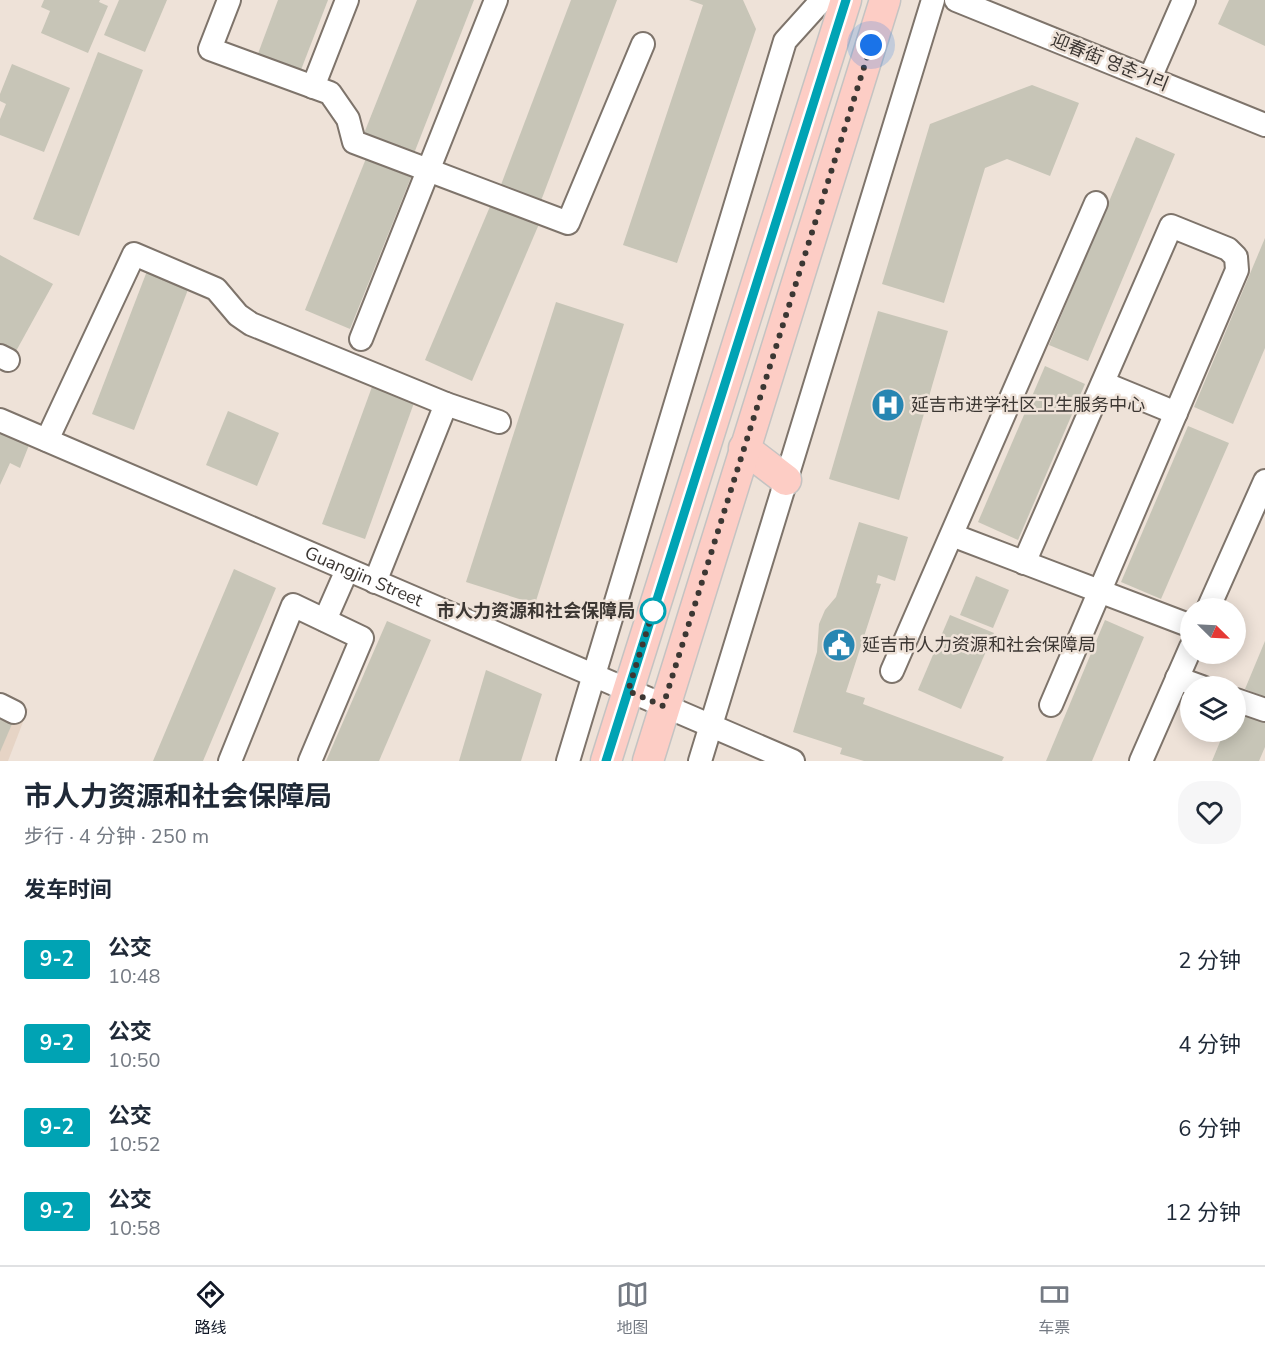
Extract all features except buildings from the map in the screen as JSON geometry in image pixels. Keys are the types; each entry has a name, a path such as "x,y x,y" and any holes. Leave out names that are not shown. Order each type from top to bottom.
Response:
{"main road":[{"path":"606,761 846,0"},
{"path":"648,761 663,706 885,0"},
{"path":"744,448 786,480"}],"street":[{"path":"229,0 210,50 330,93 348,119 354,142 568,223 643,44"},
{"path":"313,87 347,0"},
{"path":"361,339 496,0"},
{"path":"568,761 785,41 822,0"},
{"path":"700,761 933,0"},
{"name":"迎春街 영춘거리","path":"956,0 1265,125"},
{"path":"1150,78 1184,0"},
{"path":"892,671 1096,203"},
{"path":"1024,563 1171,226 1228,249 1236,258 1237,270 1051,705"},
{"path":"47,441 134,254 216,289 238,315 251,324 446,404 499,422"},
{"path":"1103,382 1176,413"},
{"path":"375,582 446,404"},
{"name":"Guangjin Street","path":"0,420 793,761"},
{"path":"1213,598 1265,480"},
{"path":"951,535 1180,622"},
{"path":"325,620 347,570"},
{"path":"230,761 293,605 362,638 310,761"},
{"path":"1141,761 1184,664"},
{"path":"1246,703 1265,710"}],"shaded area":[{"path":"0,698 28,709 8,761 0,761"}],"bus line":[{"name":"9-2","path":"606,761 846,0"}],"place":[{"name":"延吉市进学社区卫生服务中心","path":"888,405"},
{"name":"市人力资源和社会保障局","path":"653,611"},
{"name":"延吉市人力资源和社会保障局","path":"839,645"}],"route":[{"path":"653,611 656,602 628,691 663,706 871,45"}]}
